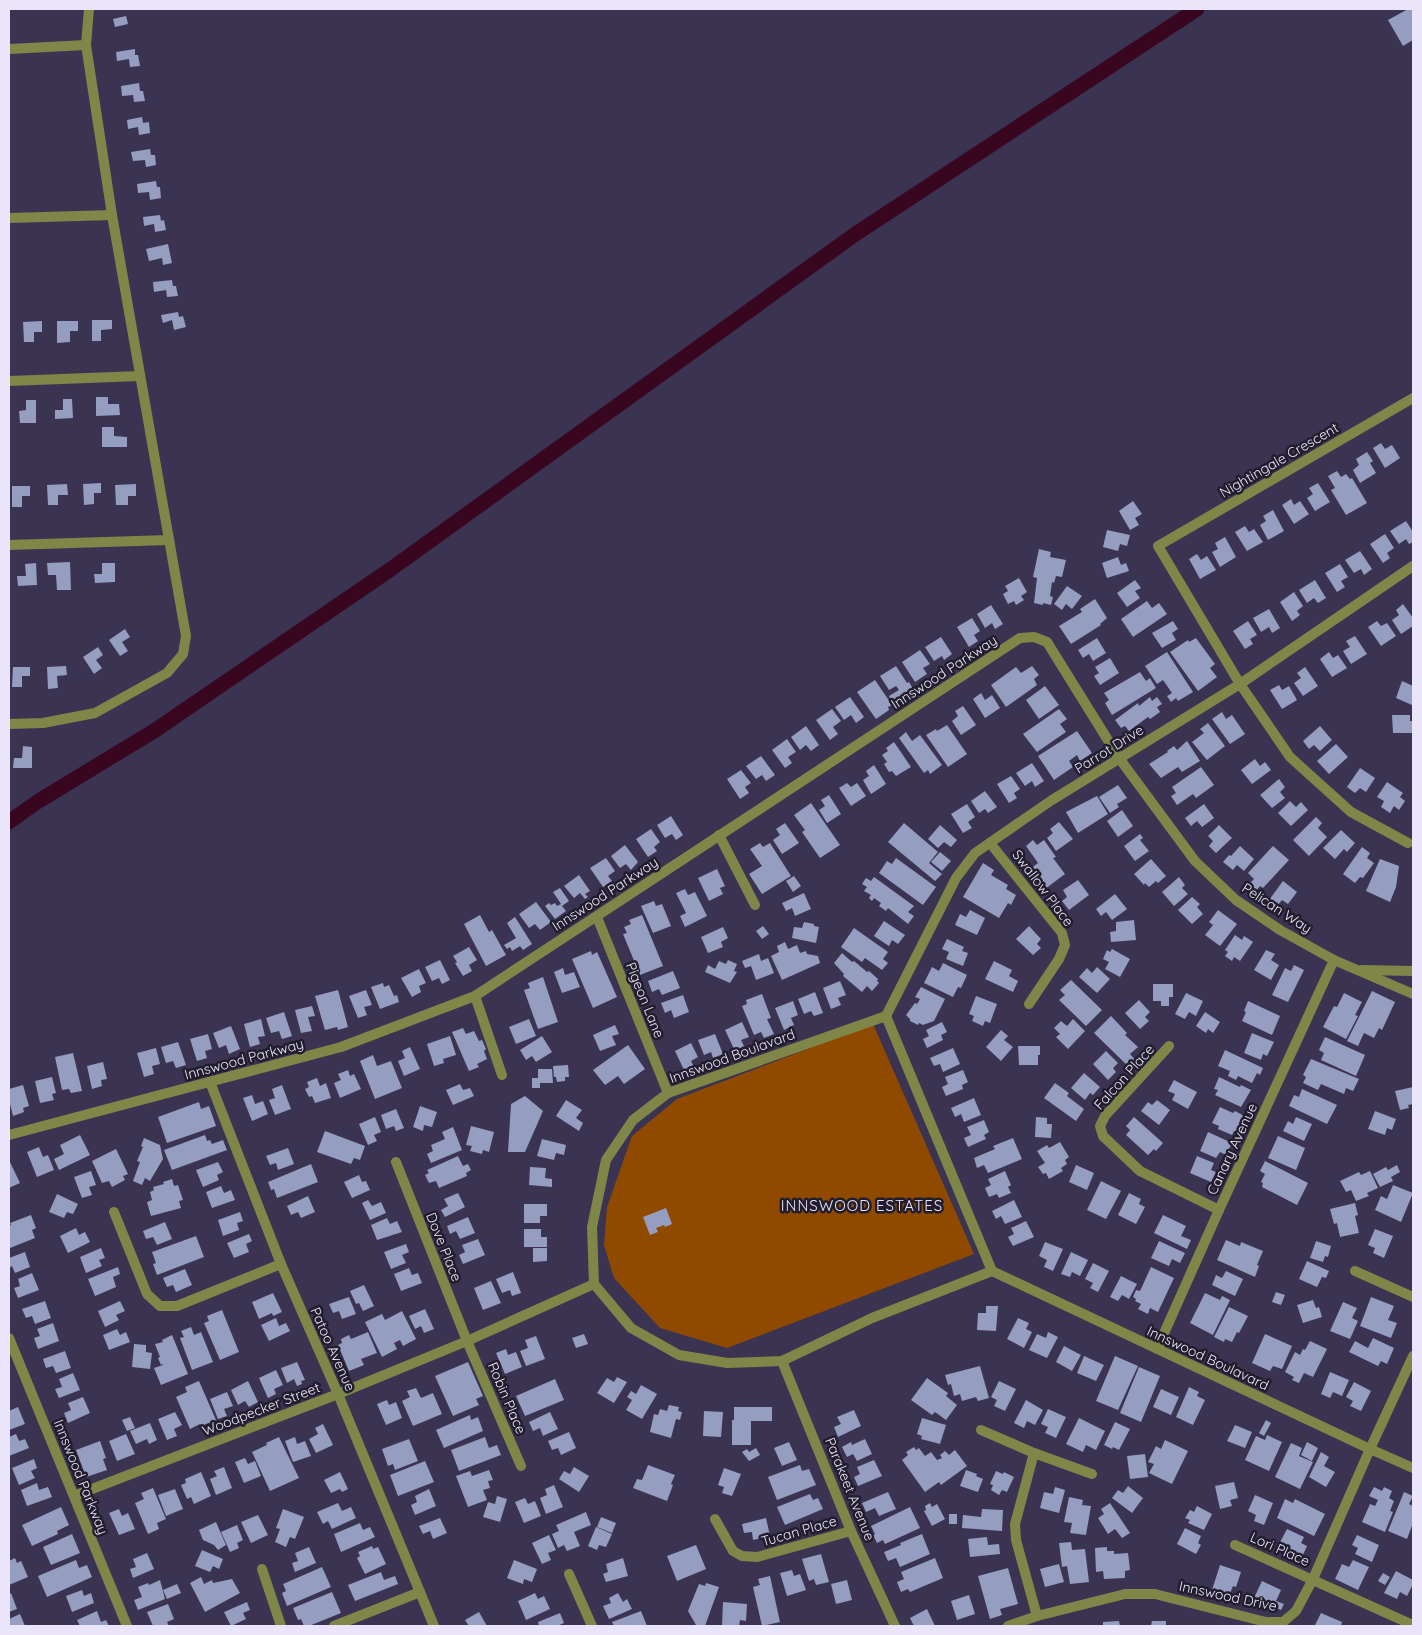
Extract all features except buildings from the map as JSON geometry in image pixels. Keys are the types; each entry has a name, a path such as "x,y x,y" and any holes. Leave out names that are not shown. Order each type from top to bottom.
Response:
{"street":[{"path":"9,724 43,723 95,713 167,673 184,654 186,636 112,215 86,45 89,9"},
{"path":"9,49 86,45"},
{"path":"9,218 112,215"},
{"path":"9,382 140,376"},
{"name":"Nightingale Crescent","path":"1240,684 1158,546 1413,398"},
{"path":"9,545 169,540"},
{"name":"Parrot Drive","path":"886,1016 956,878 975,853 1052,800 1240,684 1413,566"},
{"name":"Innswood Parkway","path":"9,1135 341,1047 475,996 1020,638 1034,637 1047,642 1119,758"},
{"path":"1240,684 1290,757 1350,812 1408,843"},
{"name":"Pelican Way","path":"1119,758 1195,861 1236,900 1280,930 1334,960 1413,994"},
{"path":"719,836 755,906"},
{"name":"Swallow Place","path":"990,842 1062,933 1065,945 1059,958 1029,1004"},
{"name":"Pigeon Lane","path":"596,917 668,1093"},
{"name":"Canary Avenue","path":"1157,1349 1334,960"},
{"path":"1357,969 1413,971"},
{"path":"475,996 502,1075"},
{"path":"594,1284 631,1328 679,1356 727,1363 782,1361 872,1318 992,1271 886,1016"},
{"name":"Innswood Boulavard","path":"594,1284 592,1227 606,1160 633,1120 668,1093 886,1016"},
{"name":"Falcon Place","path":"1169,1046 1105,1116 1100,1126 1103,1136 1140,1171 1219,1210"},
{"name":"Patoo Avenue","path":"210,1082 281,1264 338,1394 434,1626"},
{"name":"Dove Place","path":"396,1162 467,1341"},
{"path":"114,1212 147,1294 160,1306 177,1306 281,1264"},
{"name":"Innswood Boulavard","path":"992,1271 1413,1468"},
{"path":"1355,1271 1413,1297"},
{"name":"Woodpecker Street","path":"74,1496 338,1394 467,1341 594,1284"},
{"name":"Innswood Parkway","path":"9,1338 127,1626"},
{"name":"Robin Place","path":"467,1341 521,1466"},
{"name":"Innswood Drive","path":"1008,1626 1037,1616 1125,1594 1156,1594 1266,1622 1283,1622 1296,1611 1313,1579 1413,1356"},
{"name":"Parakeet Avenue","path":"782,1361 851,1531 895,1626"},
{"path":"981,1430 1034,1453 1092,1474"},
{"path":"1034,1453 1015,1524 1016,1540 1037,1616"},
{"name":"Tucan Place","path":"714,1519 733,1551 742,1556 757,1557 851,1531"},
{"name":"Lori Place","path":"1235,1545 1413,1625"},
{"path":"262,1569 281,1626"},
{"path":"569,1574 592,1626"},
{"path":"334,1626 420,1592"}],"shaded area":[{"path":"873,1024 974,1254 727,1348 660,1328 614,1278 604,1245 607,1207 632,1136 677,1099"}],"waterway":[{"path":"9,822 37,802 154,731 391,569 854,235 1197,9"}],"district":[{"name":"INNSWOOD ESTATES","path":"862,1205"}]}
